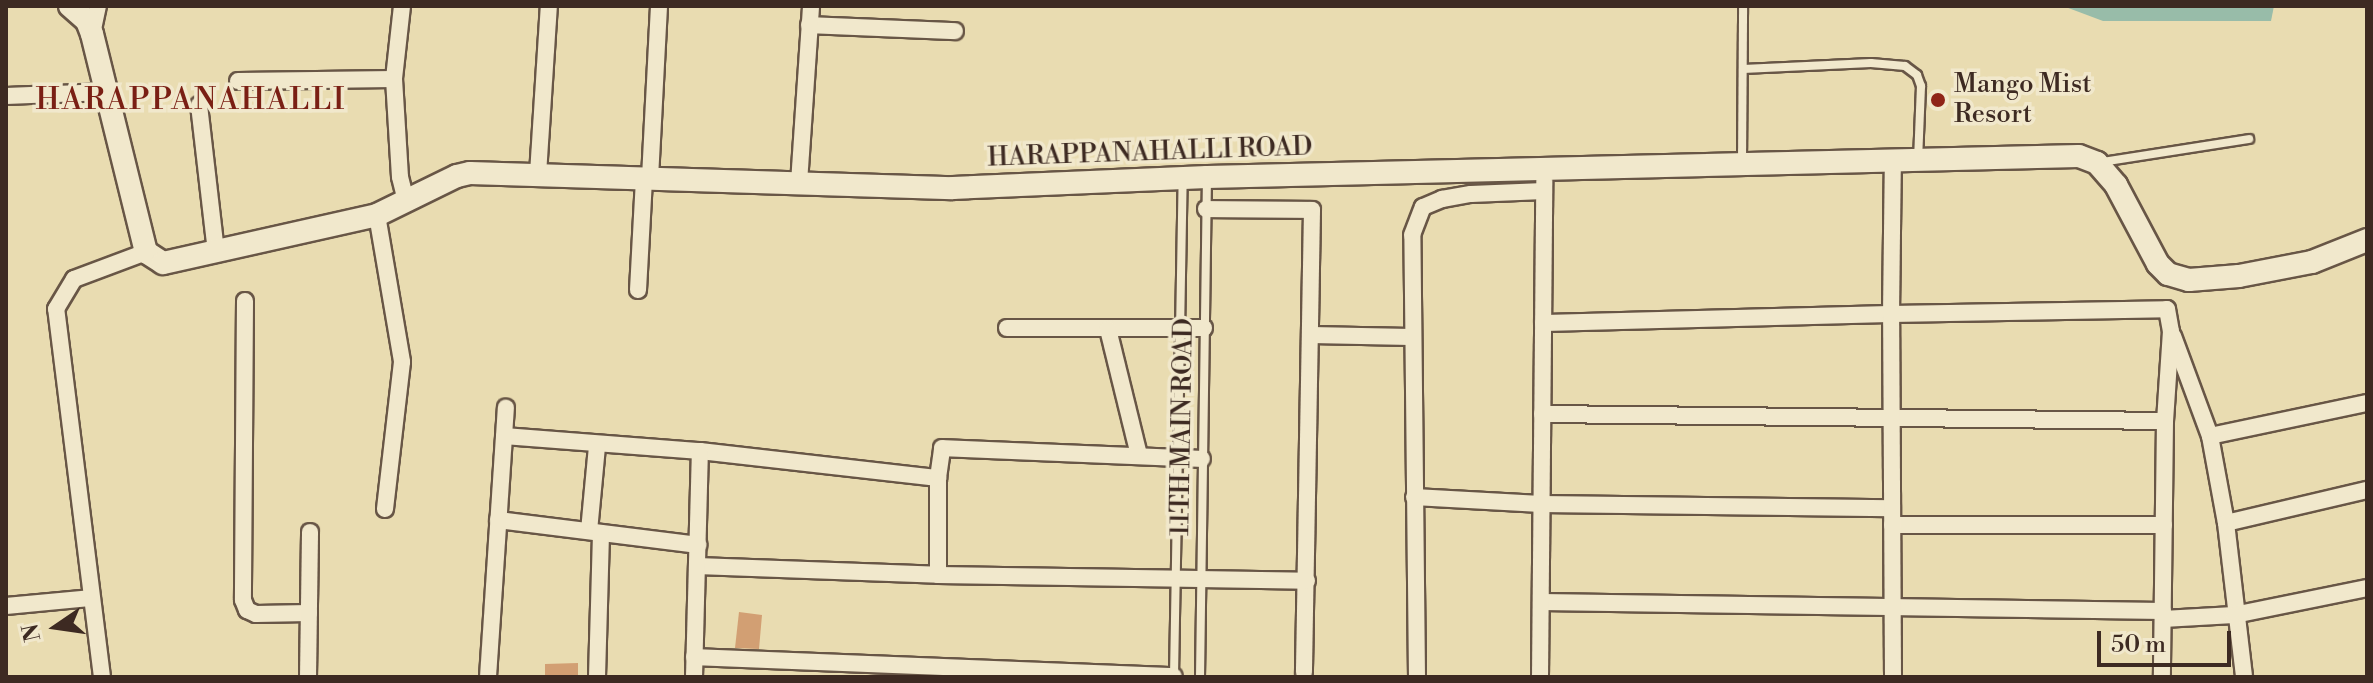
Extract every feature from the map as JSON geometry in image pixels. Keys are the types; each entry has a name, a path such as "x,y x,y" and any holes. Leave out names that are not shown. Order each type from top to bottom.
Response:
{"street":[{"path":"92,34 98,6"},
{"path":"402,6 394,79 400,177 406,201"},
{"path":"538,174 549,6"},
{"path":"638,290 659,6"},
{"path":"799,183 811,6"},
{"path":"73,7 87,21 92,34 146,252 74,279 56,309 102,677"},
{"path":"809,25 955,31"},
{"path":"238,81 394,79"},
{"path":"6,96 106,92"},
{"path":"199,105 216,251"},
{"name":"HARAPPANAHALLI ROAD","path":"146,252 163,263 377,215 457,176 538,174 953,188 1207,177 1742,163 2079,156 2097,163"},
{"path":"1893,160 1893,677"},
{"path":"2097,163 2116,185 2158,264 2168,274 2189,280 2239,276 2312,262 2367,240"},
{"path":"1540,677 1545,168"},
{"path":"1417,677 1412,235 1423,207 1442,199 1471,194 1544,191"},
{"path":"1206,209 1312,210 1304,672"},
{"path":"377,215 402,362 385,509"},
{"path":"245,301 243,600 247,610 256,614 309,613"},
{"path":"1543,323 2167,309 2171,331 2210,436 2226,523 2234,615 2244,677"},
{"path":"1007,328 1180,331 1204,328"},
{"path":"1108,329 1139,455"},
{"path":"2162,677 2165,421 2171,331"},
{"path":"1311,335 1411,337"},
{"path":"2210,436 2367,403"},
{"path":"488,677 506,408"},
{"path":"1542,414 2165,421"},
{"path":"504,436 597,446 700,451 938,478"},
{"path":"938,575 939,452 949,445 1202,459"},
{"path":"597,446 597,677"},
{"path":"694,677 700,451"},
{"path":"2226,523 2367,490"},
{"path":"1414,497 2164,525"},
{"path":"498,520 698,545"},
{"path":"308,677 310,532"},
{"path":"697,566 938,575 1307,581"},
{"path":"1541,602 1892,606 2234,615 2367,588"},
{"path":"6,606 90,598"},
{"path":"694,657 1174,676"}],"lane":[{"path":"1742,163 1743,6"},
{"path":"1743,69 1871,63 1905,66 1917,75 1921,86 1918,160"},
{"path":"2097,163 2249,139"},
{"name":"11TH MAIN ROAD","path":"1200,677 1207,177"},
{"name":"11TH MAIN ROAD","path":"1174,676 1183,179"}],"shaded area":[{"path":"2063,6 2274,6 2271,21 2103,21"}],"building":[{"path":"739,612 762,615 759,649 735,648"},
{"path":"578,663 578,677 545,677 545,664"}],"place":[{"name":"Mango Mist Resort","path":"1938,100"}],"district":[{"name":"HARAPPANAHALLI","path":"191,100"}]}
